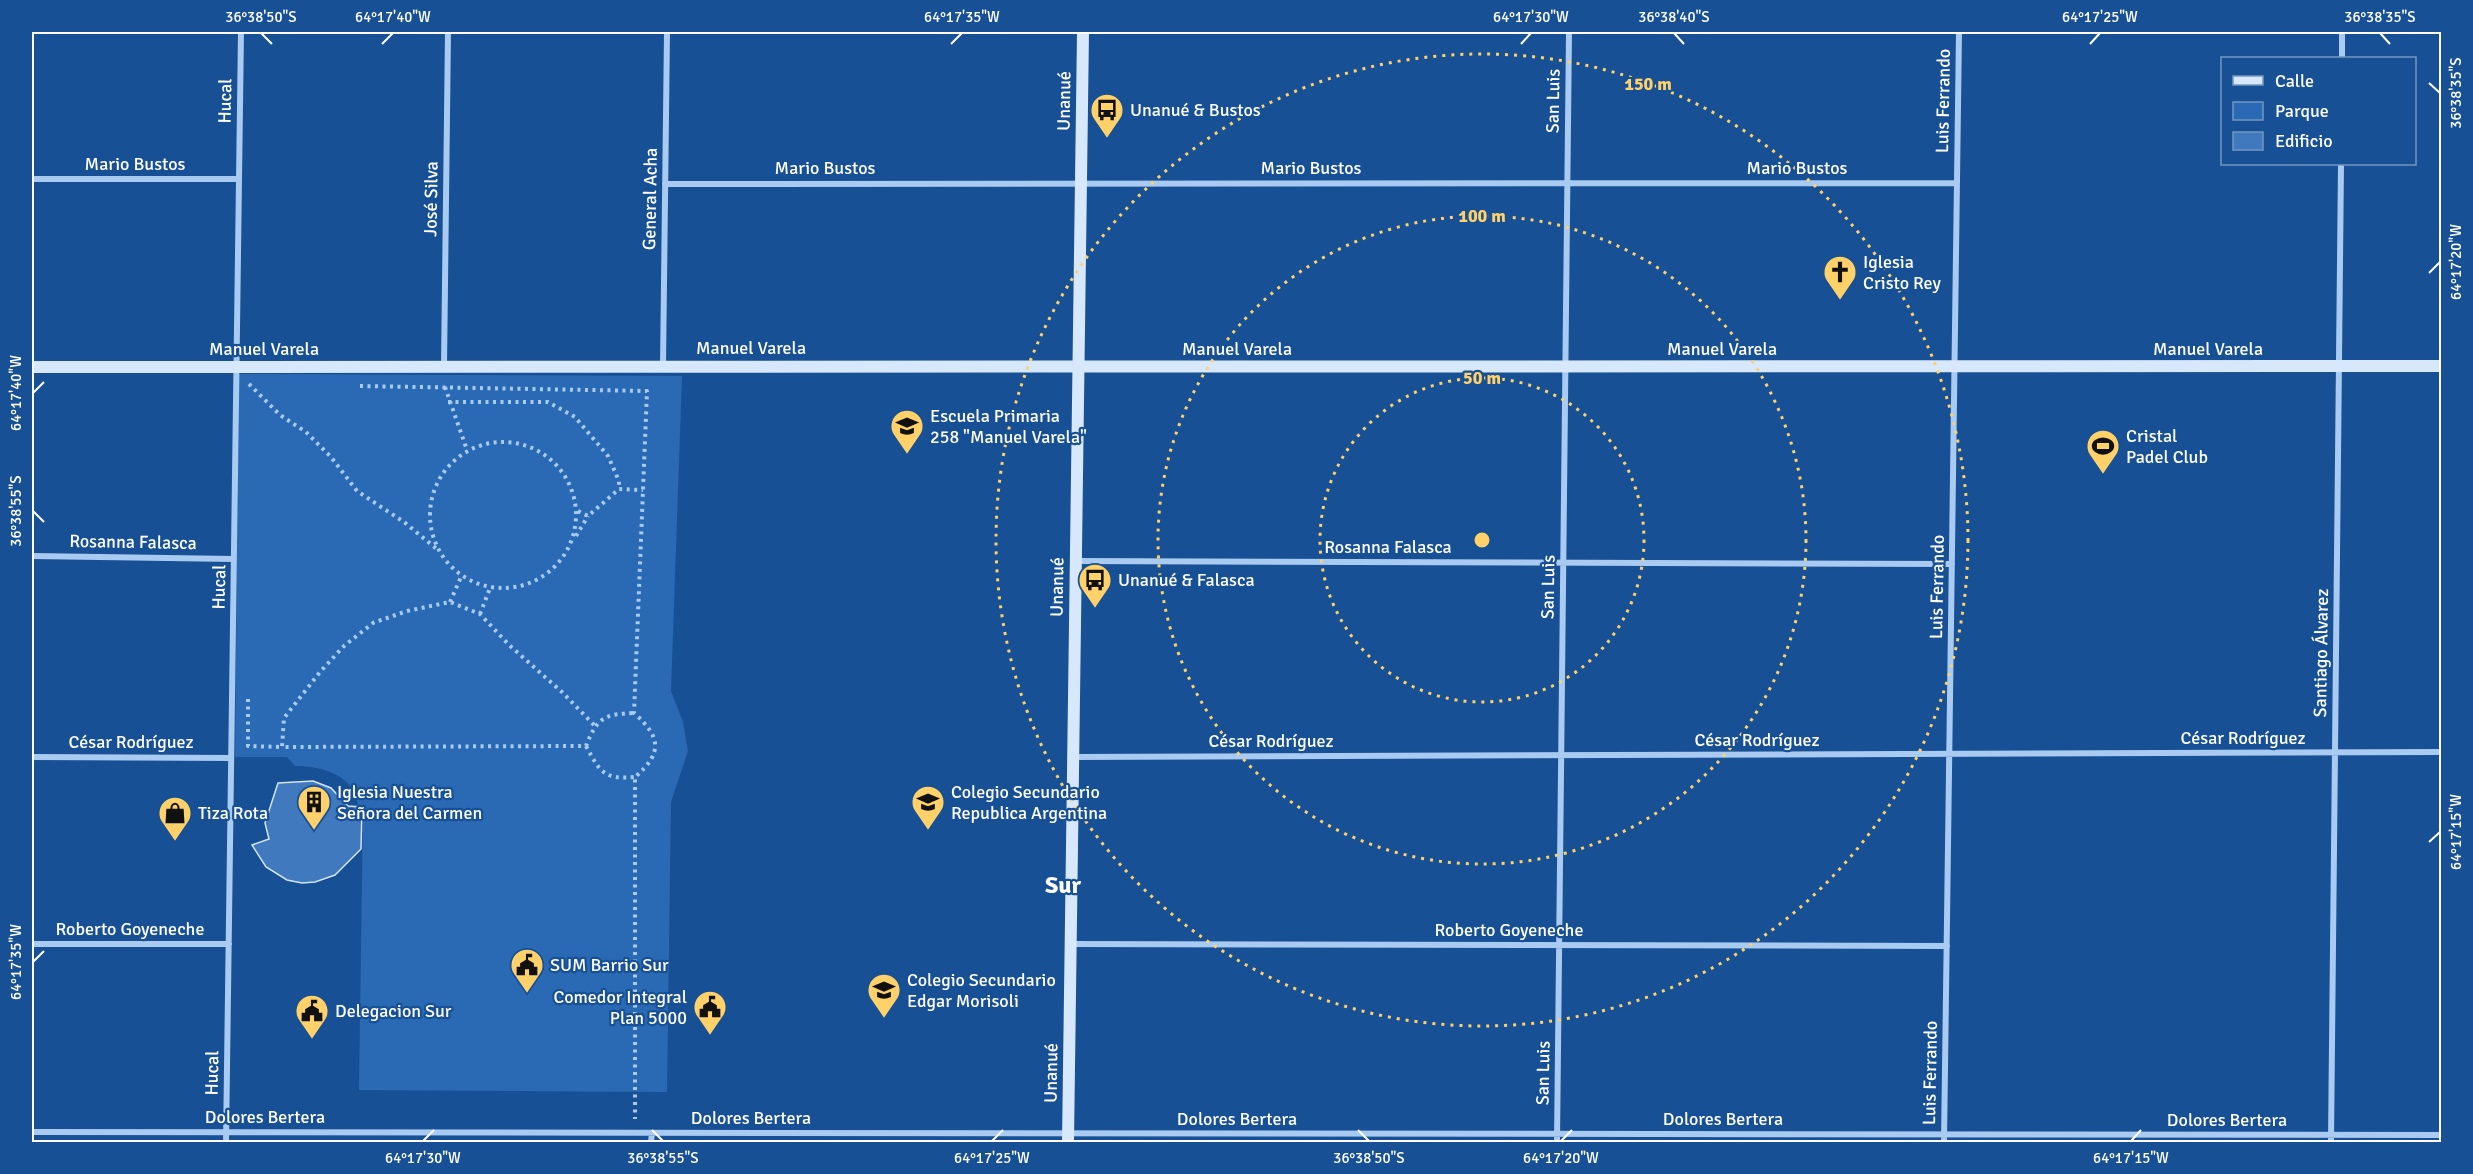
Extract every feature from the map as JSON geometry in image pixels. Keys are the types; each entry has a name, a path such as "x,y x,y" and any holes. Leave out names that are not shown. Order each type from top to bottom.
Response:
{"street":[{"name":"Hucal","path":"226,1143 241,32"},
{"name":"José Silva","path":"444,367 448,32"},
{"name":"General Acha","path":"663,366 667,32"},
{"name":"Unanué","path":"1068,1138 1083,32"},
{"name":"San Luis","path":"1557,1143 1569,32"},
{"name":"Luis Ferrando","path":"1944,1143 1959,32"},
{"path":"2342,32 2342,57"},
{"name":"Santiago Álvarez","path":"2331,1139 2341,165"},
{"name":"Mario Bustos","path":"32,179 239,179"},
{"name":"Mario Bustos","path":"665,184 1957,183"},
{"name":"Manuel Varela","path":"32,367 2442,366"},
{"name":"Rosanna Falasca","path":"32,556 234,559"},
{"name":"Rosanna Falasca","path":"1076,561 1952,564"},
{"name":"César Rodríguez","path":"1073,757 2442,752"},
{"name":"César Rodríguez","path":"32,757 231,758"},
{"name":"Roberto Goyeneche","path":"32,944 229,944"},
{"name":"Roberto Goyeneche","path":"1070,944 1947,946"},
{"name":"Dolores Bertera","path":"32,1132 652,1133 1068,1138 1558,1134 2331,1139 2442,1135"},
{"path":"434,1133 434,1143"},
{"path":"651,1143 652,1133"}],"path":[{"path":"249,384 260,384"},
{"path":"249,384 249,395"},
{"path":"249,384 280,415 306,432 332,457 357,491 424,537 461,577 490,588 523,587 551,570 588,516 619,489 643,490"},
{"path":"353,386 647,391 634,713"},
{"path":"445,387 448,402 468,450"},
{"path":"448,402 548,402 575,417 608,456 619,481 619,489"},
{"path":"424,537 428,526 429,496 443,470 468,450 496,442 530,444 556,464 572,487 578,510 574,539"},
{"path":"578,510 588,516"},
{"path":"428,526 440,552"},
{"path":"450,602 461,577"},
{"path":"480,614 490,588"},
{"path":"282,747 284,718 344,646 373,623 407,611 450,602 480,614 509,645 562,692 594,725"},
{"path":"248,698 248,747 586,746"},
{"path":"634,713 650,727 656,748 650,764 635,777 615,779 598,768 586,746 594,725 610,714 634,713"},
{"path":"635,777 635,1133"}],"green space":[{"path":"239,374 682,376 671,691 683,722 688,751 671,802 667,1092 359,1090 363,807 358,806 356,795 344,780 326,770 295,766 287,757 235,757"}],"building":[{"name":"Iglesia Nuestra Señora del Carmen","path":"313,781 331,788 348,806 362,807 361,849 335,875 315,882 302,883 287,880 266,867 252,845 269,839 265,823 278,783"}],"place":[{"name":"Unanué & Bustos","path":"1107,139"},
{"name":"Iglesia Cristo Rey","path":"1840,301"},
{"name":"Escuela Primaria 258 \"Manuel Varela\"","path":"907,455"},
{"name":"Cristal Padel Club","path":"2103,475"},
{"name":"Unanué & Falasca","path":"1095,609"},
{"name":"Iglesia Nuestra Señora del Carmen","path":"314,831"},
{"name":"Colegio Secundario Republica Argentina","path":"928,831"},
{"name":"Tiza Rota","path":"175,842"},
{"name":"SUM Barrio Sur","path":"527,994"},
{"name":"Colegio Secundario Edgar Morisoli","path":"884,1019"},
{"name":"Comedor Integral Plan 5000","path":"710,1036"},
{"name":"Delegacion Sur","path":"312,1040"}],"district":[{"name":"Sur","path":"1063,885"}]}
